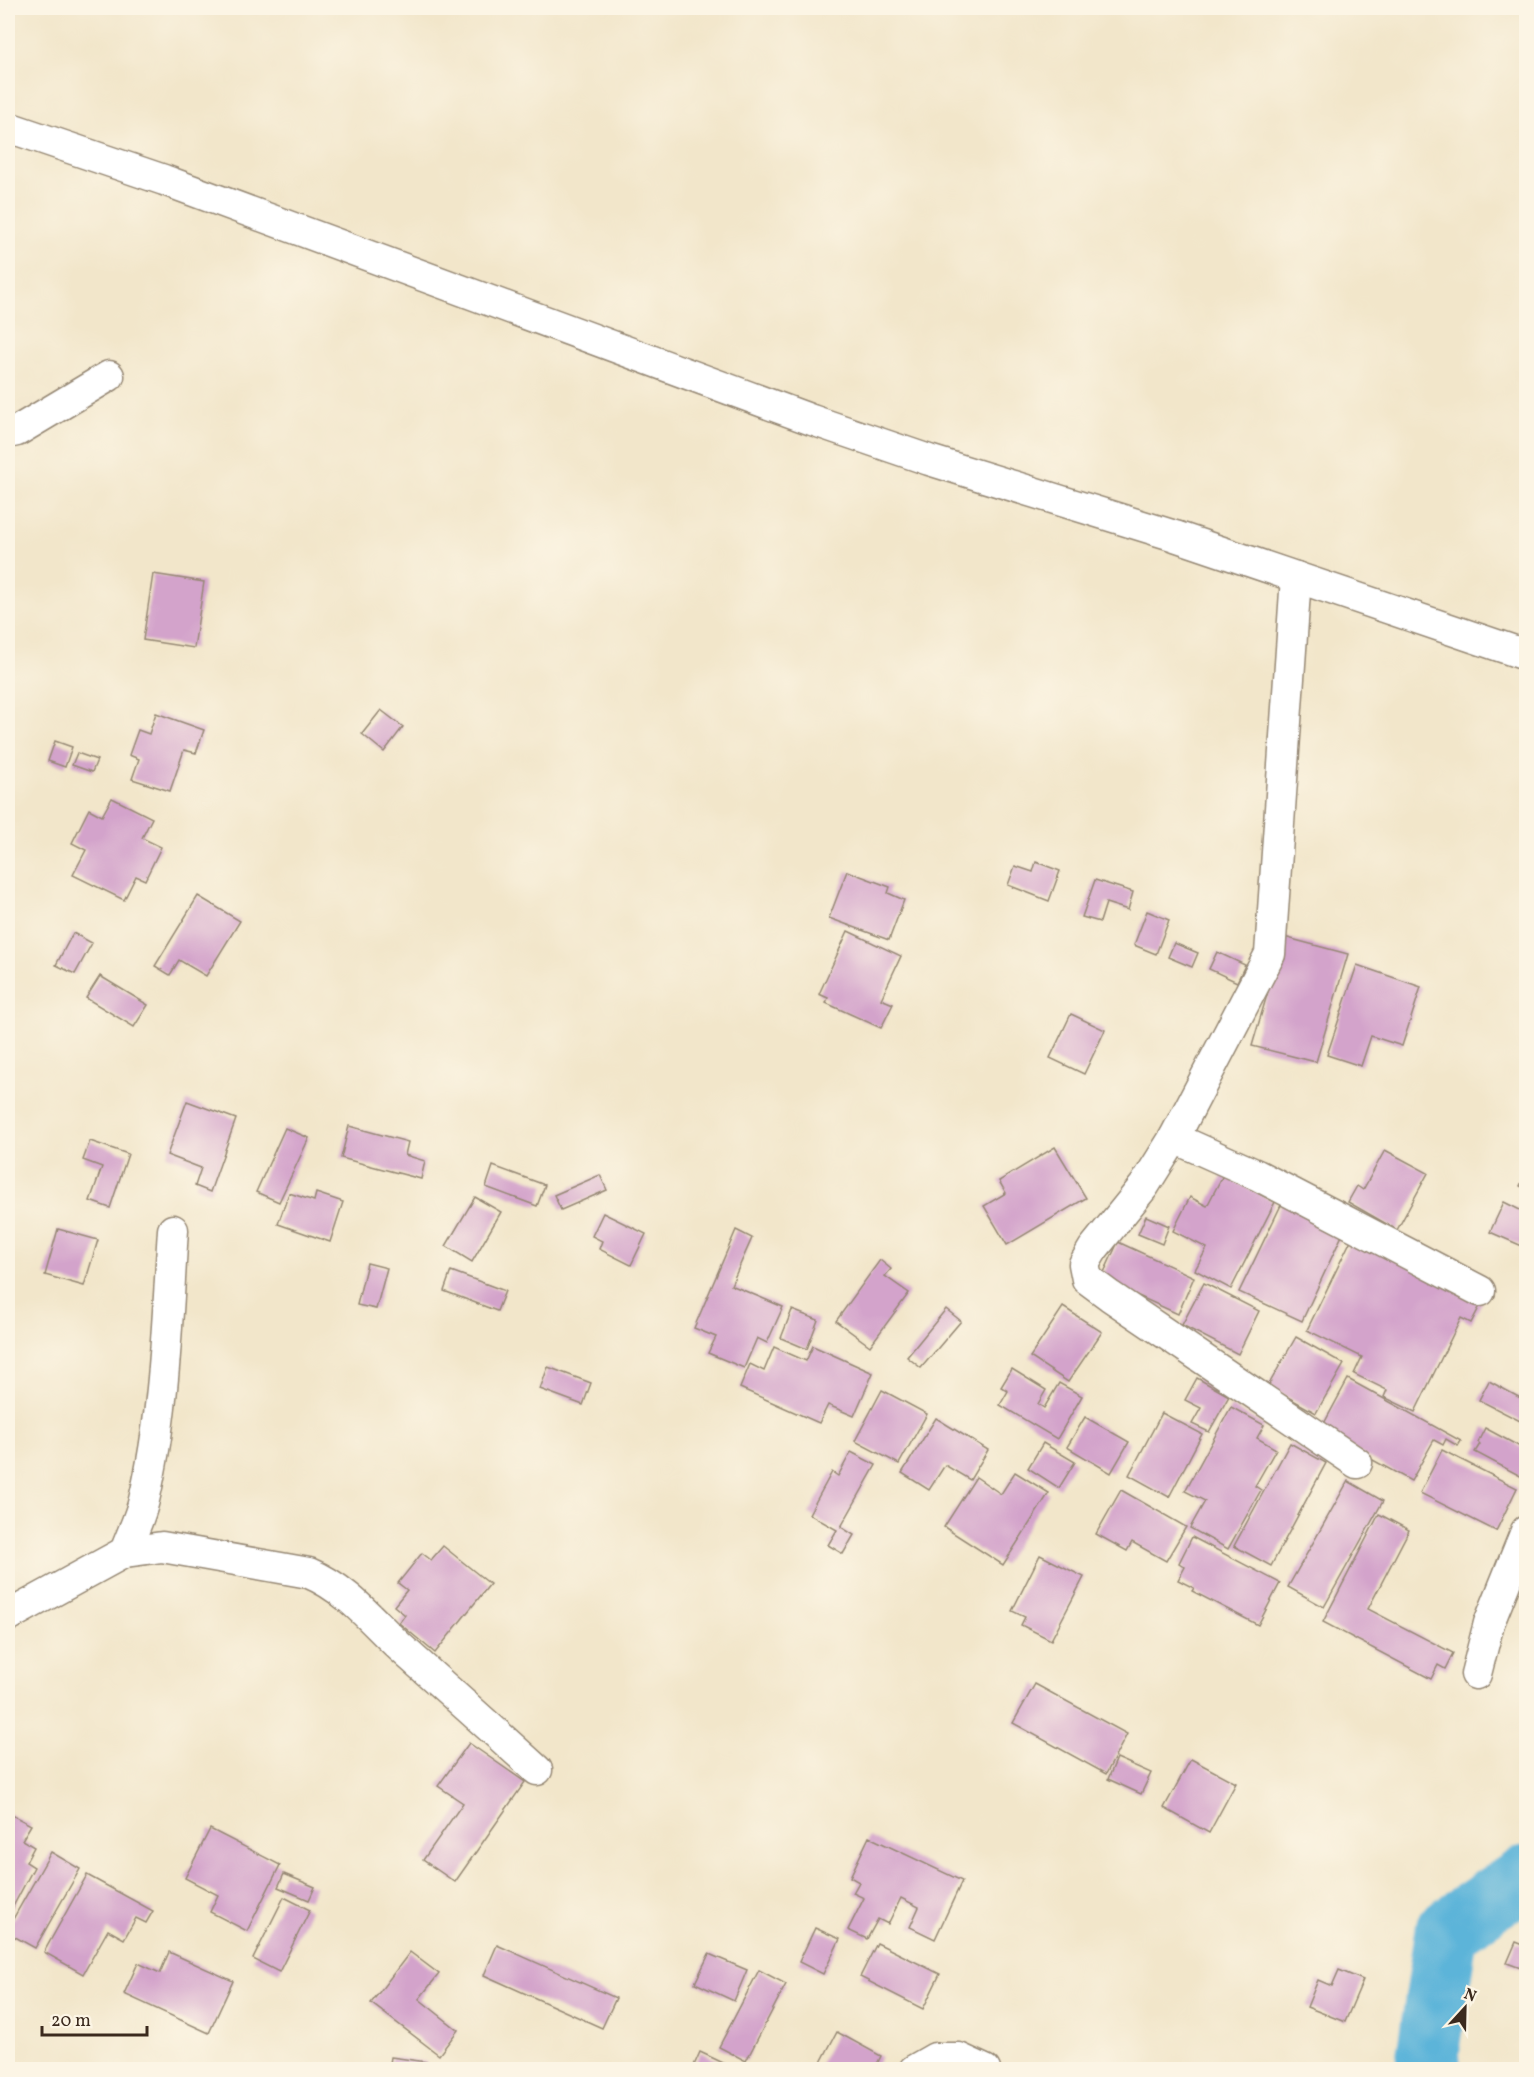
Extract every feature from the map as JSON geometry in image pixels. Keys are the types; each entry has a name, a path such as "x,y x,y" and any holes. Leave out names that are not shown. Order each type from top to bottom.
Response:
{"street":[{"path":"8,127 164,180 929,460 1175,536 1527,655"},
{"path":"8,433 17,431 109,376"},
{"path":"1296,577 1270,954 1174,1138 1144,1186 1093,1249 1084,1264 1088,1279 1357,1463"},
{"path":"1174,1138 1257,1175 1480,1291"},
{"path":"125,1552 144,1502 156,1433 173,1230"},
{"path":"1476,1674 1489,1623 1527,1531"},
{"path":"8,1616 125,1552 162,1547 309,1573 340,1590 537,1770"},
{"path":"914,2070 935,2058 959,2058 986,2070"}],"building":[{"path":"153,574 204,582 194,648 143,640"},
{"path":"381,710 403,727 384,752 362,734"},
{"path":"156,713 204,730 196,753 184,750 170,791 132,779 139,759 129,755 138,730 149,734"},
{"path":"55,741 72,747 65,767 48,761"},
{"path":"77,753 97,760 92,772 72,765"},
{"path":"112,798 152,818 142,838 161,847 145,880 136,876 124,900 73,875 86,850 72,843 89,809 102,816"},
{"path":"1036,862 1060,871 1049,901 1008,885 1015,866 1033,872"},
{"path":"847,871 890,887 888,893 904,900 889,940 829,918"},
{"path":"1095,880 1133,892 1128,910 1106,903 1100,922 1082,917"},
{"path":"198,896 240,921 206,976 179,960 170,975 155,966"},
{"path":"1147,911 1169,920 1156,954 1134,945"},
{"path":"848,931 901,956 881,999 893,1004 881,1028 826,1003 828,998 819,994"},
{"path":"73,933 92,943 75,974 56,965"},
{"path":"1284,937 1348,954 1316,1062 1252,1046"},
{"path":"1174,943 1198,953 1192,967 1168,957"},
{"path":"1217,952 1245,965 1237,982 1209,969"},
{"path":"1357,965 1421,987 1402,1046 1371,1036 1361,1066 1327,1055"},
{"path":"100,976 148,1005 134,1027 86,998"},
{"path":"1071,1014 1105,1030 1084,1074 1050,1058"},
{"path":"187,1101 236,1119 210,1192 195,1186 201,1168 167,1155"},
{"path":"349,1126 408,1142 405,1155 425,1161 421,1179 341,1158"},
{"path":"285,1128 309,1138 279,1202 256,1192"},
{"path":"90,1141 128,1154 110,1208 90,1201 102,1167 83,1160"},
{"path":"1055,1147 1086,1198 1007,1245 984,1206 1006,1193 999,1181"},
{"path":"1385,1150 1428,1173 1397,1230 1348,1202 1357,1186 1363,1190"},
{"path":"493,1166 545,1185 537,1206 486,1187"},
{"path":"1526,1173 1526,1189 1520,1186"},
{"path":"600,1175 607,1190 561,1210 554,1195"},
{"path":"1223,1175 1275,1202 1231,1289 1195,1270 1207,1248 1173,1231 1190,1197 1207,1206"},
{"path":"289,1193 314,1201 316,1193 343,1202 330,1242 278,1224"},
{"path":"475,1197 501,1212 472,1262 446,1246"},
{"path":"1283,1201 1344,1231 1302,1321 1239,1292"},
{"path":"1504,1202 1526,1213 1526,1235 1522,1246 1490,1232"},
{"path":"603,1213 646,1234 631,1265 599,1249 602,1241 592,1236"},
{"path":"1146,1216 1169,1226 1162,1244 1138,1234"},
{"path":"58,1229 98,1240 84,1286 45,1275"},
{"path":"736,1230 752,1238 731,1285 783,1307 767,1343 757,1338 744,1368 708,1353 716,1337 694,1328"},
{"path":"1352,1238 1482,1302 1471,1323 1461,1318 1415,1412 1384,1397 1387,1390 1354,1374 1362,1357 1307,1330"},
{"path":"1118,1242 1194,1277 1178,1314 1101,1279"},
{"path":"880,1260 891,1269 885,1276 909,1293 870,1346 836,1321"},
{"path":"367,1263 387,1268 376,1309 357,1305"},
{"path":"451,1271 505,1291 497,1311 444,1291"},
{"path":"1204,1283 1259,1311 1238,1354 1182,1325"},
{"path":"1063,1307 1102,1332 1068,1382 1030,1357"},
{"path":"946,1309 961,1321 921,1368 907,1357"},
{"path":"792,1310 818,1320 807,1349 781,1338"},
{"path":"1296,1337 1344,1364 1316,1413 1268,1386"},
{"path":"813,1346 873,1373 854,1416 828,1405 819,1423 740,1388 750,1364 764,1371 774,1347 806,1361"},
{"path":"548,1367 591,1383 583,1405 540,1389"},
{"path":"1012,1369 1046,1390 1038,1404 1044,1408 1059,1383 1082,1396 1057,1439 1000,1405 1008,1391 1001,1387"},
{"path":"1197,1378 1229,1396 1209,1432 1192,1424 1201,1408 1185,1400"},
{"path":"1348,1379 1461,1441 1458,1446 1446,1439 1443,1445 1434,1440 1411,1481 1320,1431"},
{"path":"1489,1381 1526,1401 1526,1424 1479,1400"},
{"path":"882,1390 927,1414 899,1464 855,1441"},
{"path":"1231,1407 1264,1425 1257,1438 1276,1449 1255,1486 1261,1490 1228,1549 1190,1528 1205,1501 1185,1491"},
{"path":"1162,1413 1202,1434 1169,1497 1129,1475"},
{"path":"1085,1417 1129,1442 1111,1473 1067,1447"},
{"path":"936,1418 988,1450 970,1480 945,1465 929,1490 902,1473"},
{"path":"1485,1428 1526,1450 1526,1479 1475,1452"},
{"path":"1043,1443 1075,1462 1059,1488 1028,1468"},
{"path":"1290,1443 1326,1463 1271,1566 1234,1546"},
{"path":"1442,1450 1517,1488 1496,1531 1420,1493"},
{"path":"851,1452 876,1465 841,1527 854,1535 843,1554 828,1545 837,1530 809,1514 832,1472 838,1476"},
{"path":"1015,1472 1049,1493 1003,1565 944,1527 976,1477 1001,1494"},
{"path":"1348,1481 1383,1501 1324,1607 1288,1587"},
{"path":"1121,1490 1186,1527 1166,1561 1132,1542 1127,1551 1096,1534"},
{"path":"1379,1514 1409,1530 1368,1609 1453,1653 1445,1669 1438,1665 1431,1679 1323,1622"},
{"path":"1192,1537 1280,1583 1258,1625 1192,1591 1194,1588 1178,1580 1185,1567 1179,1563"},
{"path":"443,1546 490,1584 435,1653 399,1623 405,1615 394,1606 407,1590 398,1583 422,1553 431,1560"},
{"path":"1040,1555 1084,1577 1051,1640 1021,1625 1025,1617 1012,1611"},
{"path":"1035,1684 1127,1734 1106,1774 1013,1723"},
{"path":"469,1743 525,1782 455,1882 423,1860 463,1803 438,1786"},
{"path":"1117,1758 1151,1773 1141,1794 1108,1779"},
{"path":"1191,1759 1236,1783 1209,1833 1164,1808"},
{"path":"8,1813 31,1825 22,1840 34,1847 26,1862 34,1867 8,1916"},
{"path":"210,1829 280,1865 247,1931 210,1912 218,1895 185,1878"},
{"path":"869,1837 962,1881 935,1939 910,1927 919,1907 901,1898 888,1924 878,1919 867,1939 848,1930 864,1898 853,1893 859,1882 850,1877"},
{"path":"51,1852 80,1869 35,1948 8,1933 8,1928"},
{"path":"284,1874 315,1887 309,1900 278,1887"},
{"path":"87,1875 153,1911 146,1923 136,1918 124,1939 108,1930 83,1974 44,1952"},
{"path":"284,1897 310,1910 279,1972 253,1959"},
{"path":"815,1928 840,1939 823,1974 799,1962"},
{"path":"1516,1942 1526,1946 1526,1970 1507,1963"},
{"path":"877,1943 940,1974 923,2009 860,1977"},
{"path":"497,1945 616,1998 602,2028 484,1975"},
{"path":"169,1952 233,1981 209,2033 124,1994 138,1963 160,1973"},
{"path":"410,1952 439,1974 419,1999 458,2030 439,2055 371,2003"},
{"path":"709,1954 747,1970 734,2001 695,1983"},
{"path":"759,1970 786,1984 746,2061 719,2047"},
{"path":"1339,1970 1363,1980 1345,2022 1307,2007 1318,1980 1332,1986"},
{"path":"837,2032 881,2056 874,2070 817,2070"},
{"path":"700,2052 738,2070 692,2070"},
{"path":"391,2057 426,2062 425,2070 389,2070"}],"waterway":[{"path":"1430,2070 1428,2054 1447,1930 1526,1877"}]}
